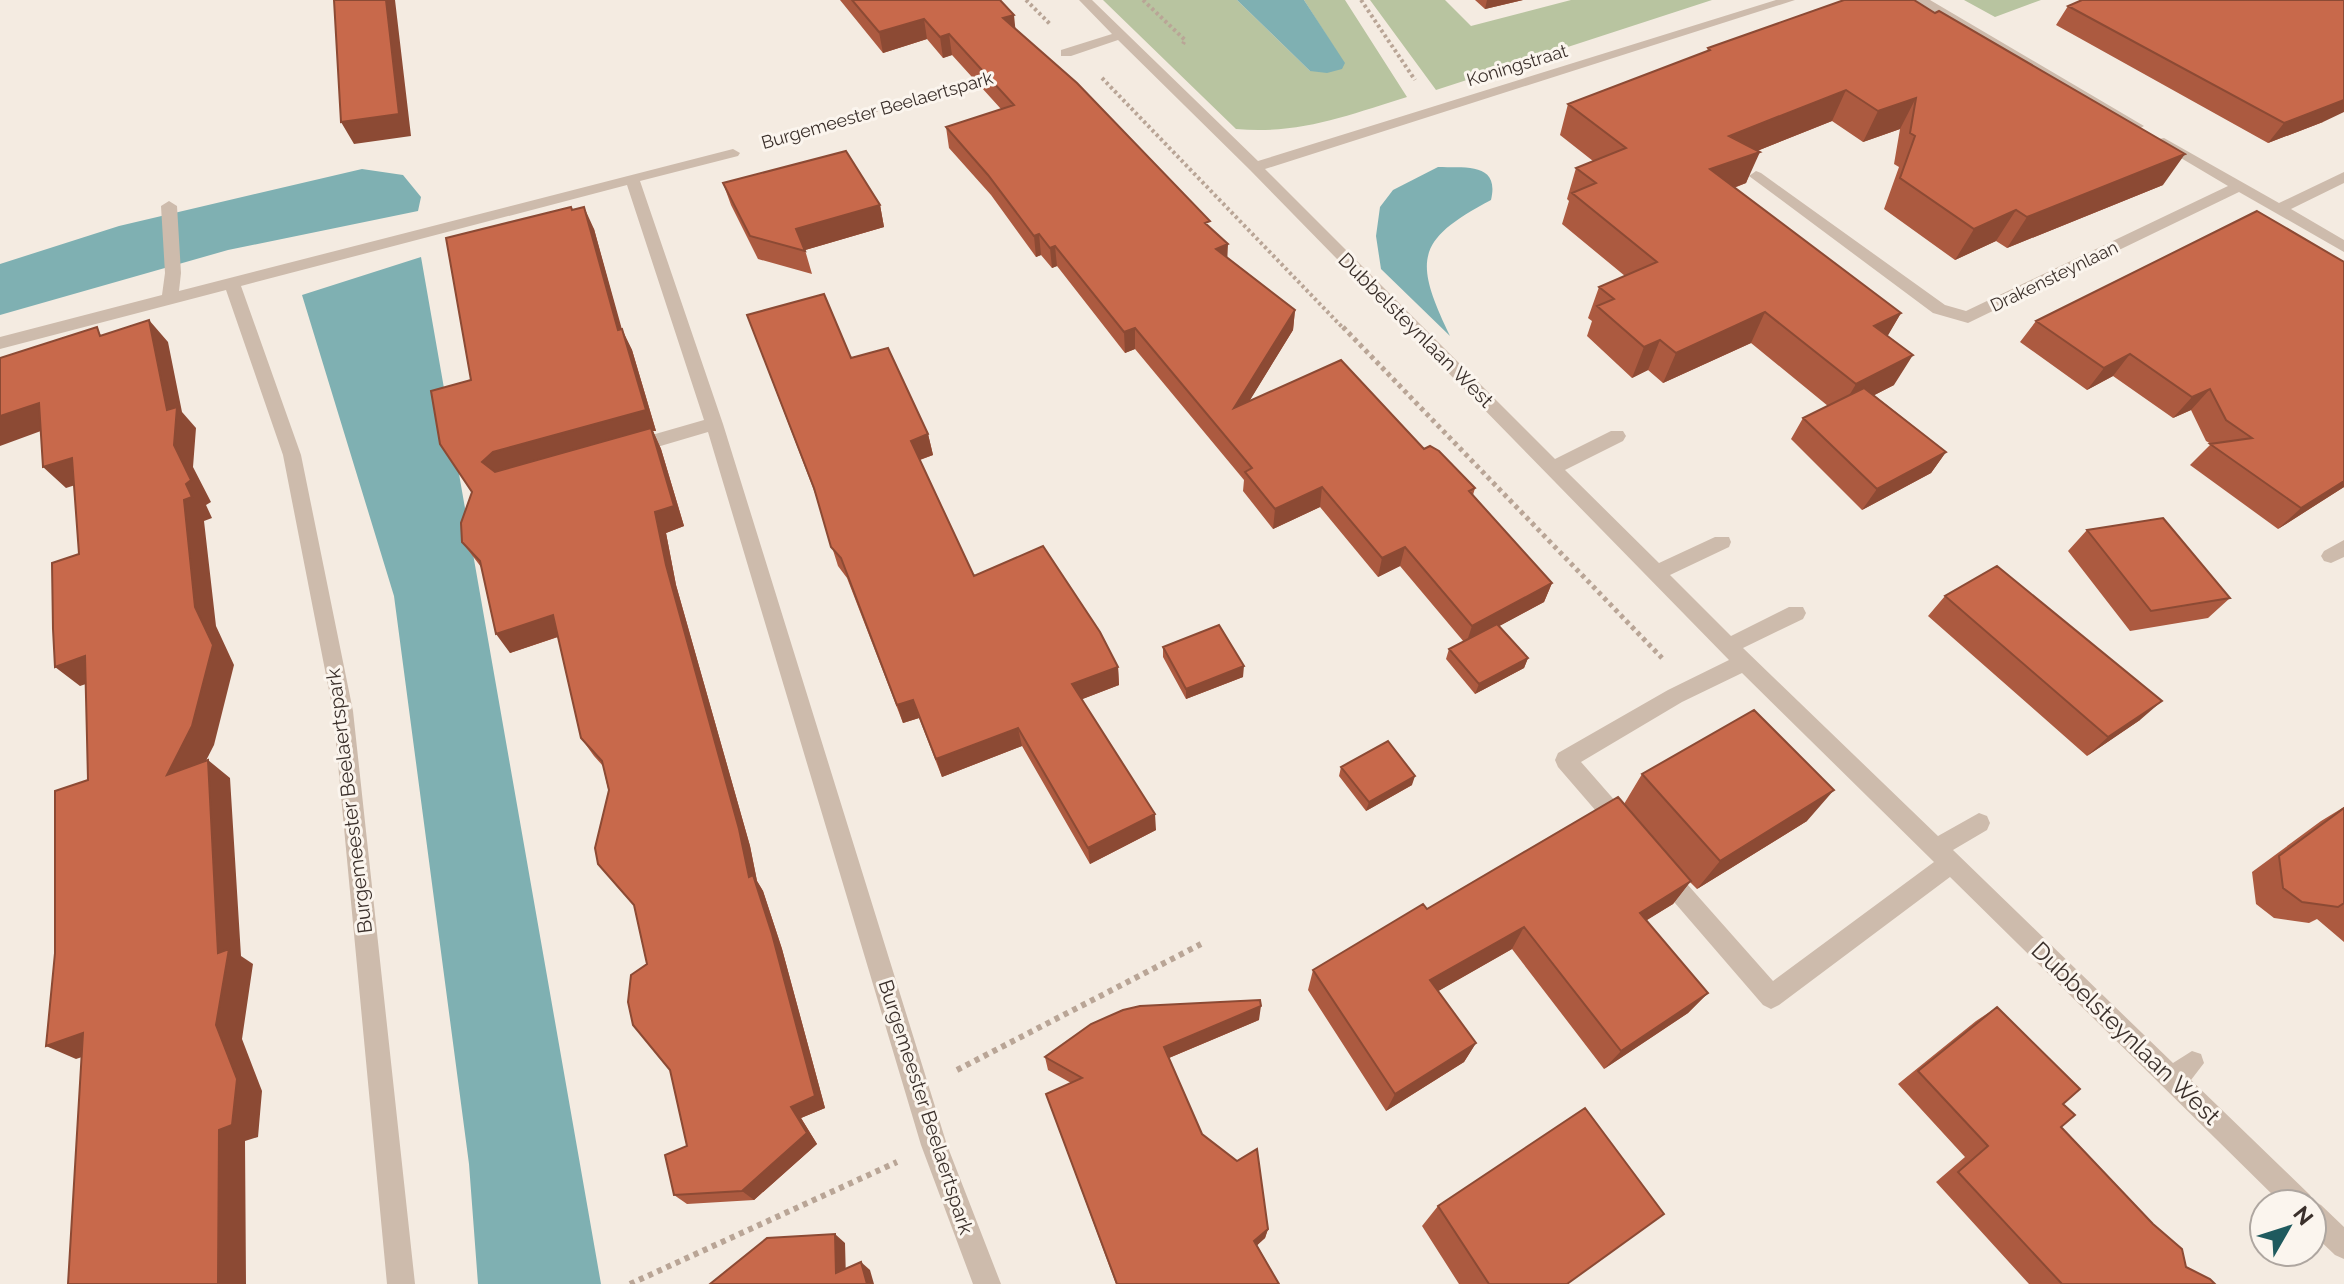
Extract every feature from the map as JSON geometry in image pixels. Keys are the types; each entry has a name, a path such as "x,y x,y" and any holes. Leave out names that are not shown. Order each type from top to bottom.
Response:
{"street":[{"name":"Dubbelsteynlaan West","path":"1085,0 1255,167 1736,654 1944,855 2183,1071 2287,1188"},
{"name":"Koningstraat","path":"1255,167 1789,0"},
{"path":"1921,0 2344,247"},
{"path":"1071,52 1121,35"},
{"name":"Burgemeester Beelaertspark","path":"0,343 733,153"},
{"name":"Drakensteynlaan","path":"1756,176 1939,309 1968,317 2240,186"},
{"path":"2279,209 2344,177"},
{"name":"Burgemeester Beelaertspark","path":"632,179 714,424 934,1145 987,1284"},
{"path":"169,206 173,273 170,299"},
{"name":"Burgemeester Beelaertspark","path":"232,283 292,455 343,711 401,1284"},
{"path":"610,454 714,424"},
{"path":"1553,468 1617,436"},
{"path":"1656,573 1722,542"},
{"path":"1796,613 1765,626 1736,654 1675,696 1566,760 1771,997 1979,823"},
{"path":"2328,1230 2344,1246"}],"path":[{"path":"1143,0 1185,40 1180,51"},
{"path":"1361,0 1414,79 1441,107"},
{"path":"1071,52 1663,659"},
{"name":"Burgemeester Beelaertspark","path":"733,153 984,78"},
{"path":"917,1090 1201,944"},
{"path":"630,1284 934,1145"}],"green space":[{"path":"1103,0 1237,0 1310,71 1344,63 1304,0 1345,0 1407,97 1344,117 1302,126 1236,129"},
{"path":"1370,0 1445,0 1471,26 1571,0 1712,0 1436,90"},
{"path":"1964,0 2041,0 1995,17"}],"water":[{"path":"1237,0 1304,0 1345,63 1342,69 1327,73 1310,71"},
{"path":"1438,167 1478,170 1490,179 1492,188 1491,200 1448,227 1435,240 1428,254 1430,288 1450,336 1381,269 1376,236 1380,207 1393,190"},
{"path":"362,169 403,175 421,197 418,211 228,250 0,315 0,264 119,226"},
{"path":"421,257 601,1284 478,1284 469,1164 394,596 302,295"}],"building":[{"path":"334,0 386,0 399,114 341,122"},
{"path":"852,0 1000,0 1014,15 1003,18 1077,83 1210,221 1205,223 1228,244 1216,249 1295,310 1234,408 1341,360 1424,449 1430,446 1439,451 1475,488 1469,491 1552,583 1472,626 1405,547 1382,558 1322,487 1275,509 1245,472 1252,468 1135,328 1124,332 1055,246 1050,248 1039,234 1034,236 988,175 946,127 1014,105 949,34 940,37 924,19 879,32"},
{"path":"1844,0 1914,0 1935,13 1939,11 2185,154 2027,217 2016,210 1974,229 1900,178 1915,136 1910,133 1916,98 1878,111 1846,90 1729,136 1760,152 1710,169 1901,313 1874,326 1913,355 1856,384 1765,312 1676,353 1660,340 1644,347 1597,306 1614,299 1599,287 1657,262 1572,193 1596,183 1576,168 1626,148 1568,104 1710,50 1708,48"},
{"path":"2082,0 2344,0 2344,100 2284,123 2068,6"},
{"path":"846,151 880,205 796,229 805,251 750,236 723,183"},
{"path":"571,207 572,210 584,207 618,330 622,329 646,410 493,452 482,462 495,472 651,428 674,506 655,512 666,565 739,829 749,877 753,875 772,934 815,1096 791,1107 807,1133 742,1191 674,1195 665,1155 687,1146 670,1070 633,1025 628,1002 631,975 647,964 634,905 598,864 595,848 609,790 602,761 581,738 553,615 496,634 480,561 462,542 461,523 472,492 440,444 431,391 471,380 446,238"},
{"path":"2257,211 2344,262 2344,481 2301,508 2210,444 2252,438 2226,420 2210,389 2192,397 2130,354 2104,368 2036,321"},
{"path":"824,294 851,358 888,348 928,434 911,441 974,576 1043,546 1100,632 1118,667 1072,684 1155,814 1088,848 1018,728 936,759 913,700 897,705 841,558 831,547 814,488 747,315"},
{"path":"149,320 167,410 177,407 174,445 191,480 186,484 192,497 184,500 195,607 213,645 192,726 167,775 208,760 218,953 229,949 216,1025 237,1079 232,1125 219,1130 218,1284 68,1284 83,1033 46,1046 55,953 55,791 88,780 85,656 55,667 53,629 52,563 79,554 72,458 43,467 39,403 0,416 0,358 97,327 100,336"},
{"path":"1864,388 1946,452 1877,489 1803,418"},
{"path":"2163,518 2230,598 2151,611 2087,530"},
{"path":"1997,566 2162,701 2108,737 1945,596"},
{"path":"1497,624 1528,658 1479,684 1449,649"},
{"path":"1219,625 1244,666 1186,689 1163,647"},
{"path":"1754,710 1834,790 1720,861 1642,774"},
{"path":"1388,741 1415,776 1369,802 1341,767"},
{"path":"1618,797 1691,881 1640,913 1708,993 1621,1051 1524,927 1430,980 1476,1043 1395,1094 1313,970 1423,904 1427,909"},
{"path":"2344,808 2344,903 2338,907 2302,902 2283,888 2279,856"},
{"path":"1260,1000 1261,1006 1164,1047 1202,1134 1237,1161 1257,1149 1268,1229 1254,1241 1279,1284 1117,1284 1046,1094 1082,1078 1045,1057 1091,1024 1123,1010 1140,1006"},
{"path":"1997,1007 2080,1089 2063,1104 2075,1115 2061,1127 2153,1224 2182,1249 2186,1267 2215,1284 2062,1284 1958,1172 1988,1146 1918,1071"},
{"path":"1585,1108 1664,1214 1567,1284 1489,1284 1438,1206"},
{"path":"835,1234 836,1273 861,1262 867,1284 710,1284 767,1238"}]}
